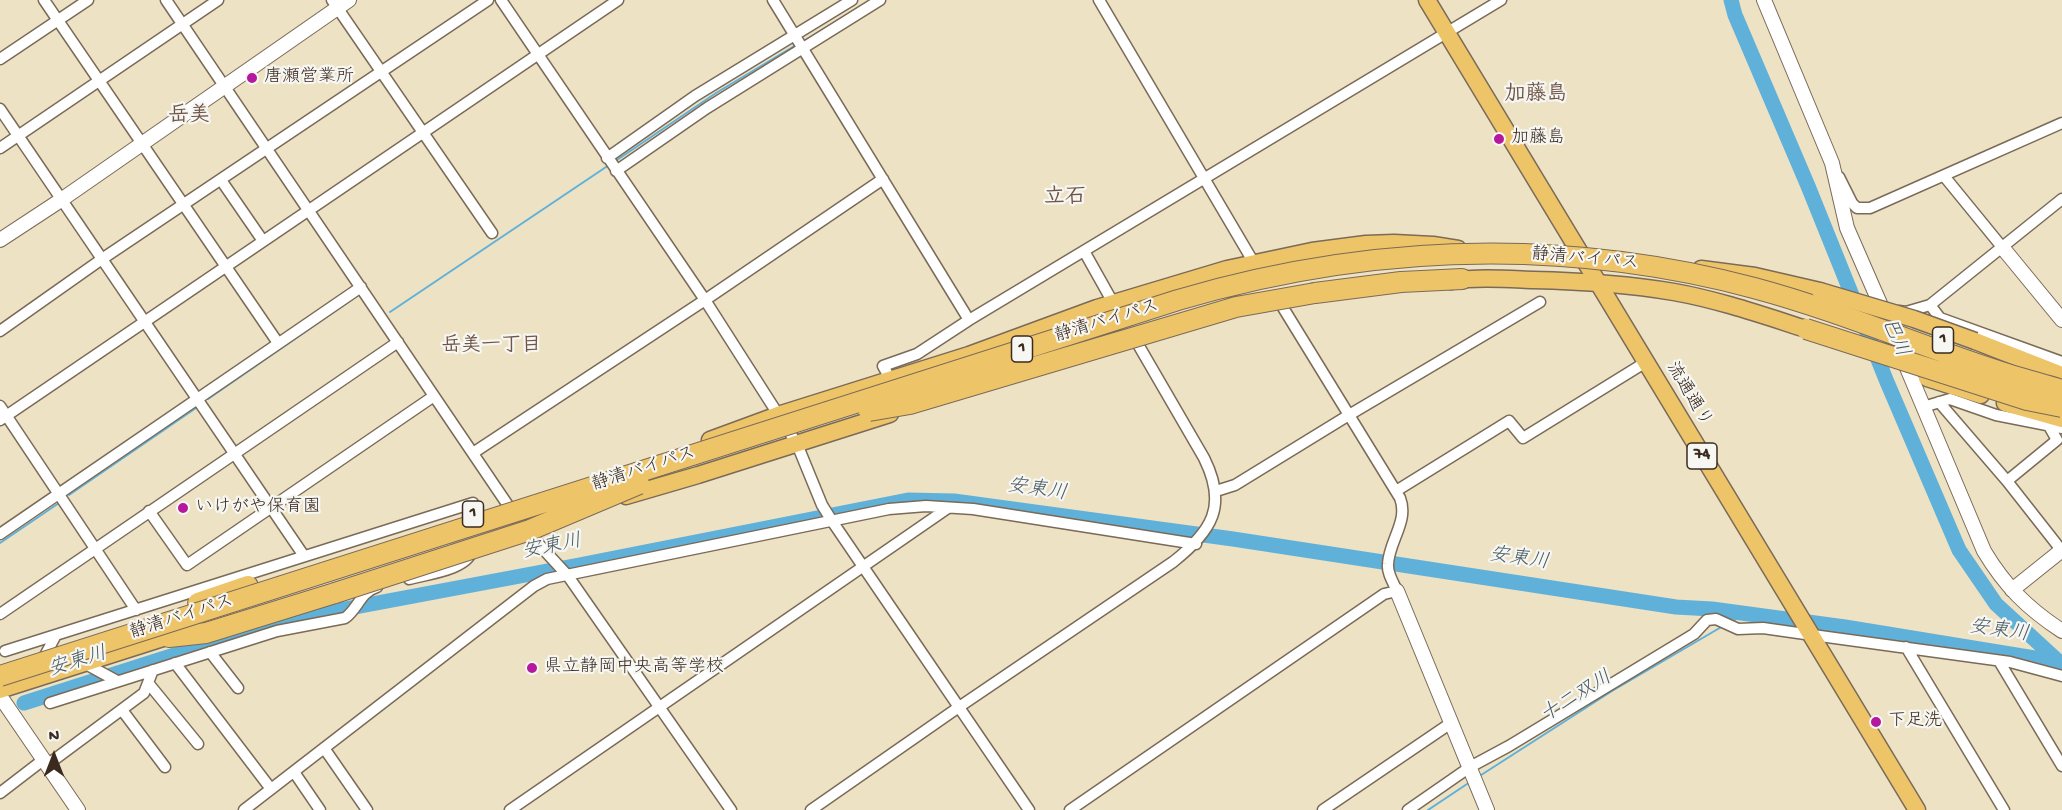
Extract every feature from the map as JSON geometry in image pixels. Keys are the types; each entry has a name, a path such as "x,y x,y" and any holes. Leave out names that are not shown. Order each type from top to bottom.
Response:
{"highway":[{"name":"1","path":"949,372 1054,328 1229,276 1272,268 1396,252 1470,251"},
{"name":"静清バイパス","path":"0,675 1178,300 1243,282 1366,260 1432,254 1551,254 1702,275 1812,305 1992,369 2062,390"},
{"name":"静清バイパス","path":"0,689 1181,312 1279,286 1371,272 1470,265 1551,267 1644,277 1738,296 1827,322 2062,401"},
{"name":"1","path":"869,411 910,404 1236,307 1315,293 1401,282 1462,279"},
{"name":"1","path":"1822,294 2062,385"},
{"path":"1806,329 2026,400 2062,407"},
{"name":"1","path":"168,629 197,604 248,586 456,519 651,461 702,451"},
{"name":"1","path":"168,629 207,633 530,530 639,484"}],"main road":[{"name":"流通通り","path":"1427,0 1917,810"},
{"name":"1","path":"0,689 84,663 168,629 439,534 587,486 778,415 969,355 1113,303 1254,263 1312,251 1366,244 1432,245 1470,251 1580,254 1755,276 1914,319 2062,375"},
{"name":"1","path":"0,675 44,657 168,629 698,475 911,407 1049,373 1221,320 1282,306 1462,279 1597,282 1676,292 1746,310 1806,329 1927,378 2055,423"}],"street":[{"path":"44,0 278,343"},
{"path":"0,59 88,0"},
{"path":"166,0 522,526 568,576 731,810"},
{"path":"0,148 218,0"},
{"path":"0,331 184,204 488,0"},
{"path":"501,0 705,300 797,444 822,505 832,521 1029,810"},
{"path":"136,610 2,414 226,267 618,0"},
{"path":"773,0 969,320"},
{"path":"607,158 695,96 852,0"},
{"path":"616,171 707,108 880,0"},
{"path":"1099,0 1254,263"},
{"path":"891,381 883,366 916,354 1501,0"},
{"path":"1764,0 1833,163 1852,203 1857,208 1862,209 1880,204 2062,123"},
{"path":"0,240 61,200 339,3 382,71 492,233"},
{"path":"0,109 304,556"},
{"path":"1833,163 1847,228 1984,551 1999,575 2012,590 2038,614 2062,631"},
{"path":"1944,176 2062,320"},
{"path":"473,453 705,300 882,179"},
{"path":"221,180 263,241"},
{"path":"1883,311 1906,312 1930,305 2062,199"},
{"path":"811,810 1173,562 1196,544 1207,527 1215,506 1216,491 1213,476 1084,251"},
{"path":"0,534 361,287"},
{"path":"1216,491 1235,485 1540,302"},
{"path":"1930,305 1940,318 2062,362"},
{"path":"1282,306 1402,504 1403,513 1390,550 1388,571 1487,810"},
{"path":"0,614 398,342"},
{"path":"1396,491 1509,421 1522,438 1646,362"},
{"path":"149,511 187,565 434,396"},
{"path":"1923,407 1950,399 1996,415 2055,423 2062,428"},
{"path":"1939,402 2007,481 2062,550 2012,590"},
{"path":"2007,481 2057,440 2055,423"},
{"path":"5,651 473,502"},
{"path":"249,809 324,748 534,586 547,579 889,509 926,506 973,509 1196,544"},
{"path":"510,810 948,508"},
{"path":"426,518 439,534"},
{"path":"50,703 277,631 345,618 371,589 458,566 470,556 475,539"},
{"path":"1070,810 1384,594 1397,591"},
{"path":"1411,809 1473,774 1509,746 1694,634 1707,620 1716,619 1738,629 1763,628 1808,632 1999,661 2062,676"},
{"path":"44,657 56,635"},
{"path":"35,642 42,646 44,657"},
{"path":"1906,647 2004,810"},
{"path":"210,652 238,688"},
{"path":"1999,661 2062,766"},
{"path":"84,663 117,681"},
{"path":"175,663 271,789"},
{"path":"0,794 144,693 153,670"},
{"path":"149,684 198,744"},
{"path":"0,696 78,810"},
{"path":"122,710 165,767"},
{"path":"1323,810 1451,723"},
{"path":"324,748 367,810"},
{"path":"294,772 320,810"}],"waterway":[{"name":"巴川","path":"1731,0 1735,15 1808,186 1887,382 1959,550 1996,604 2059,662"},
{"path":"804,41 853,11"},
{"path":"614,162 716,93 796,45"},
{"path":"390,312 609,165"},
{"path":"208,399 360,294 361,296"},
{"path":"69,495 196,408"},
{"name":"安東川","path":"24,703 281,621 908,500 954,501 1233,539 1676,607 1712,609 1845,627 2059,662"},
{"path":"0,543 59,503"},
{"name":"十二双川","path":"1731,622 1745,614"},
{"name":"十二双川","path":"1478,777 1612,691 1723,626"},
{"name":"十二双川","path":"1428,810 1470,782"}],"place":[{"name":"唐瀬営業所","path":"252,78"},
{"name":"加藤島","path":"1499,139"},
{"name":"いけがや保育園","path":"183,508"},
{"name":"県立静岡中央高等学校","path":"532,668"},
{"name":"下足洗","path":"1876,722"}],"district":[{"name":"加藤島","path":"1536,96"},
{"name":"岳美","path":"189,117"},
{"name":"立石","path":"1065,199"},
{"name":"岳美一丁目","path":"491,347"}]}
